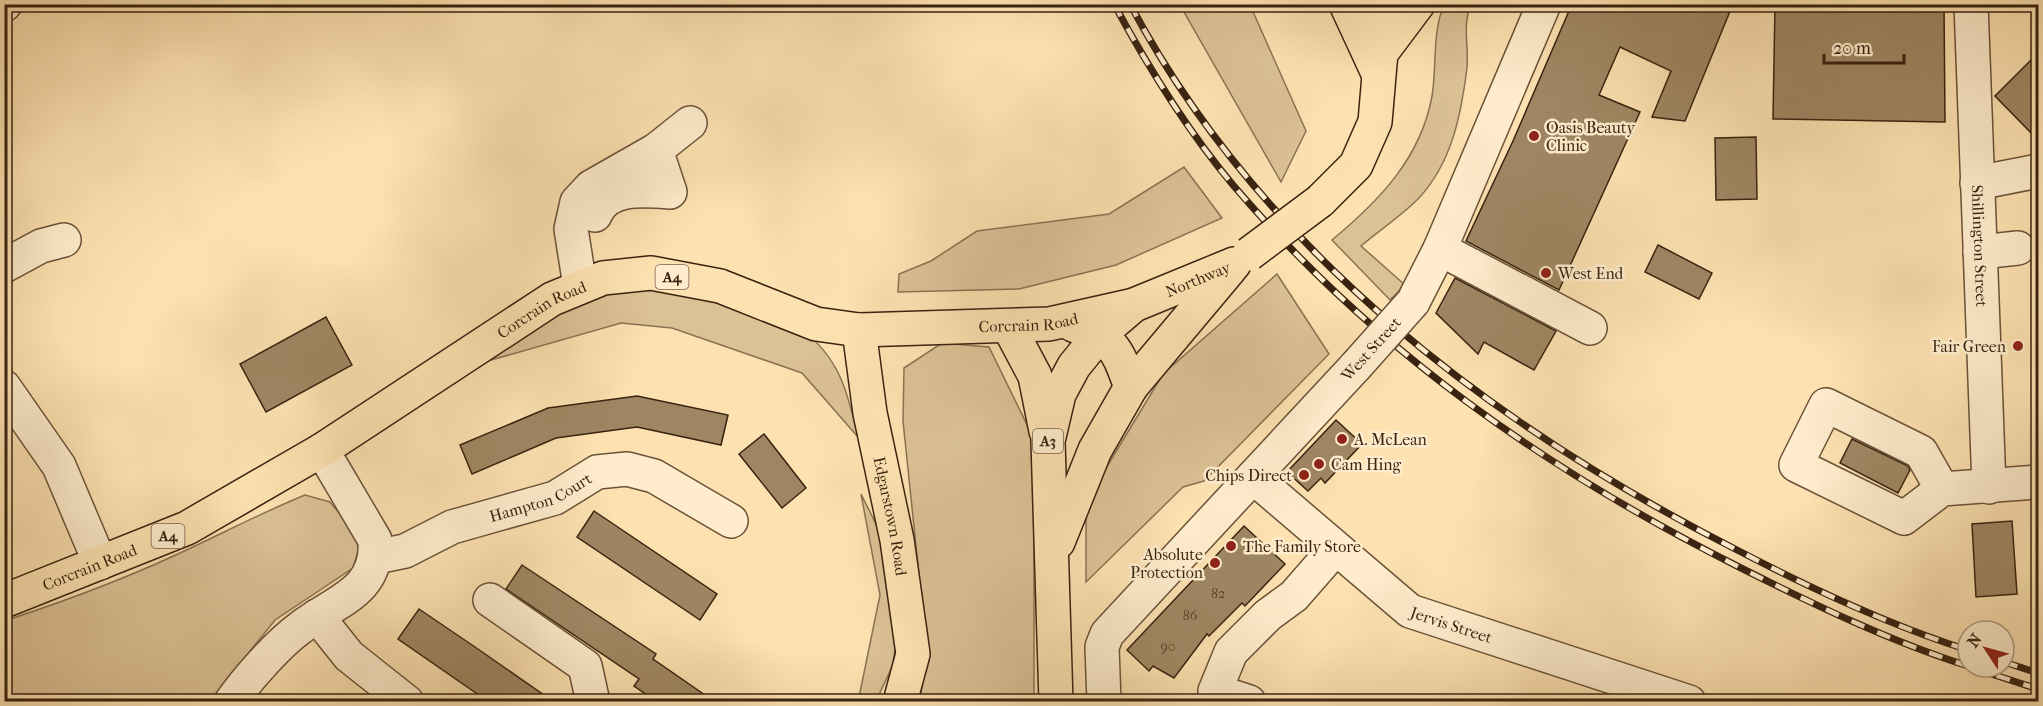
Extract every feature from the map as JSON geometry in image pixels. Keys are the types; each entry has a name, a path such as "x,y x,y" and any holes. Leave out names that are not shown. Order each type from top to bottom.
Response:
{"main road":[{"path":"1346,4 1377,60"},
{"path":"1366,4 1377,60"},
{"name":"Northway","path":"1051,561 1095,450 1131,387 1242,259 1320,201 1356,165 1375,122 1377,60 1384,17 1381,4"},
{"path":"1377,60 1418,4"},
{"name":"Northway","path":"1056,702 1048,441 1059,394 1074,366 1100,334 1134,305 1242,259"},
{"name":"Corcrain Road","path":"4,600 188,528 322,450 552,299 592,282 651,273 720,286 816,324 859,330 1009,327 1063,321 1134,305"},
{"path":"1063,321 1100,334 1118,352 1131,387"},
{"path":"1009,327 1035,376 1048,441"},
{"name":"Edgarstown Road","path":"859,330 870,413 897,540 913,654 900,702"}],"street":[{"name":"West Street","path":"1104,702 1102,647 1107,634 1413,302 1440,249 1544,4"},
{"name":"Shillington Street","path":"1971,4 1989,487"},
{"path":"592,282 571,229 577,202 591,187 656,150 690,123"},
{"path":"592,282 591,229 596,212 608,199 625,193 641,190 670,192 656,150"},
{"path":"1977,183 2038,171"},
{"path":"4,266 41,246 64,240"},
{"path":"1980,252 2018,248"},
{"path":"1440,249 1580,323"},
{"path":"4,387 58,466 100,562"},
{"path":"4,414 33,430"},
{"path":"231,702 299,628 353,594 369,576 376,557 375,540 322,450"},
{"name":"Hampton Court","path":"376,557 405,551 452,527 555,498 597,472 627,469 654,476 731,521"},
{"name":"Jervis Street","path":"1253,477 1410,611 1689,702"},
{"path":"1942,489 1989,487 2038,490"},
{"path":"1249,702 1214,696 1231,652 1268,615 1294,596 1335,549"},
{"path":"490,600 585,666 592,702"},
{"path":"317,616 350,656 407,702"}],"shaded area":[{"path":"1180,5 1250,5 1306,131 1281,182"},
{"path":"1444,5 1471,5 1466,28 1467,68 1462,103 1453,138 1430,185 1398,217 1361,246 1405,285 1390,300 1332,240 1366,210 1396,177 1418,139 1432,96 1436,38"},
{"path":"1184,167 1222,218 1116,265 1019,289 898,292 899,274 931,261 977,231 1109,214"},
{"path":"1277,274 1329,354 1204,481 1183,487 1086,582 1086,501 1163,374"},
{"path":"665,285 802,330 815,341 834,365 846,392 858,437 802,373 672,328 621,323 484,362 600,288"},
{"path":"942,343 989,347 1034,439 1034,701 920,701 927,652 903,421 904,368"},
{"path":"861,494 885,542 898,620 893,665 876,701 858,702 880,595"},
{"path":"305,495 330,502 352,529 359,548 353,568 275,620 210,701 5,701 4,621 126,577"}],"building":[{"path":"1572,4 1733,4 1685,121 1652,117 1671,71 1620,47 1599,95 1640,112 1559,290 1466,241 1513,141"},
{"path":"1775,4 1944,4 1945,122 1773,119"},
{"path":"2038,53 2038,140 1995,96"},
{"path":"1756,137 1757,199 1716,200 1715,138"},
{"path":"1658,245 1712,273 1699,299 1645,272"},
{"path":"1455,278 1556,331 1534,370 1484,342 1478,354 1436,313"},
{"path":"326,317 352,365 266,412 240,364"},
{"path":"637,396 728,415 721,445 637,427 556,438 472,474 460,445 548,408"},
{"path":"1336,420 1362,444 1325,483 1321,478 1308,491 1287,472"},
{"path":"764,434 806,488 782,508 739,454"},
{"path":"1852,439 1908,466 1910,470 1898,493 1840,463"},
{"path":"594,511 717,594 700,620 577,537"},
{"path":"2012,521 2017,594 1976,597 1972,524"},
{"path":"1244,526 1285,564 1245,606 1242,603 1209,636 1207,634 1174,678 1153,666 1149,671 1127,650"},
{"path":"522,565 656,654 653,659 715,702 657,702 634,686 639,679 506,589"},
{"path":"419,609 554,702 489,702 398,639"}],"railway":[{"path":"1114,4 1169,98 1233,185 1287,245 1344,301 1466,402 1598,490 1668,530 1767,581 1852,621 1956,662"},
{"path":"1130,4 1184,93 1246,176 1316,253 1392,324 1473,389 1559,448 1648,502 1739,551 1851,605 1956,646"},
{"path":"2016,666 2038,673"},
{"path":"2007,679 2038,689"}],"place":[{"name":"Oasis Beauty Clinic","path":"1534,136"},
{"name":"West End","path":"1546,273"},
{"name":"Fair Green","path":"2018,346"},
{"name":"A. McLean","path":"1342,439"},
{"name":"Cam Hing","path":"1319,464"},
{"name":"Chips Direct","path":"1304,475"},
{"name":"The Family Store","path":"1231,546"},
{"name":"Absolute Protection","path":"1215,563"}]}
